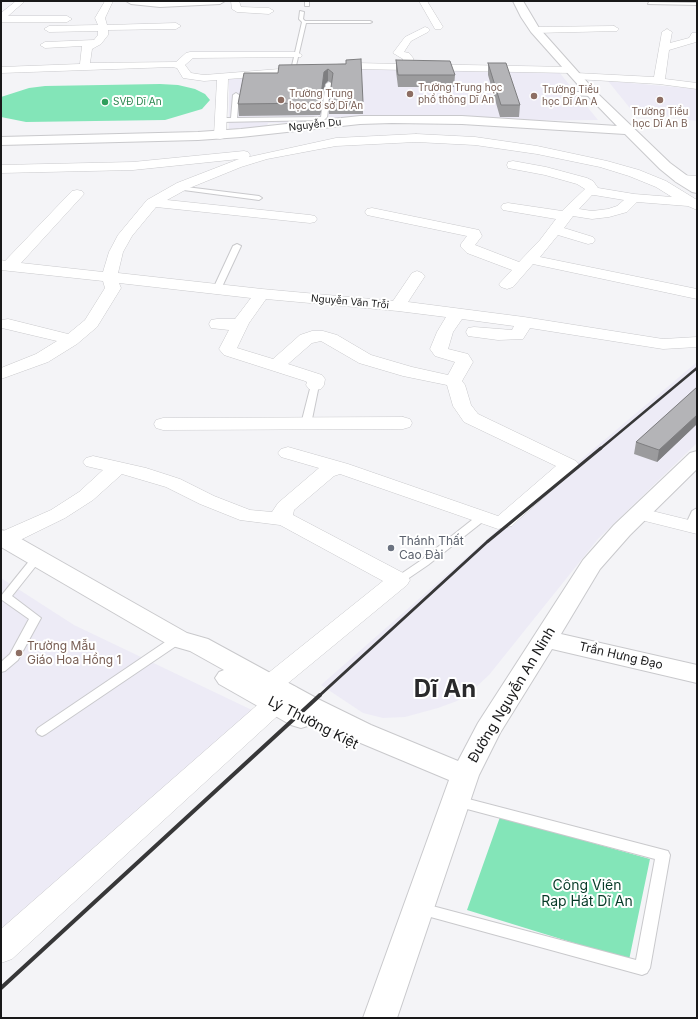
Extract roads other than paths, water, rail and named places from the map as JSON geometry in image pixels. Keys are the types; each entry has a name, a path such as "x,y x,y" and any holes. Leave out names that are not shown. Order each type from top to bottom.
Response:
{"main road":[{"path":"131,1 160,4 220,1"},
{"path":"518,1 526,18 535,30 573,73 592,94 681,179 696,199"},
{"name":"Nguyễn Du","path":"1,140 220,135 360,120 392,119 462,120 629,130"},
{"name":"Đường Nguyễn An Ninh","path":"380,1018 460,788 488,730 591,566 610,543 696,458"},
{"name":"Lý Thường Kiệt","path":"3,538 178,639 187,655 277,693 351,743 404,767 460,788"},
{"name":"Trần Hưng Đạo","path":"546,639 697,674"}],"street":[{"path":"2,17 21,1"},
{"path":"85,66 86,48 98,41 103,35 98,21 109,1"},
{"path":"235,1 237,10 269,10"},
{"path":"423,1 438,27"},
{"path":"2,17 77,18"},
{"path":"526,18 542,18"},
{"path":"49,29 98,21 176,26"},
{"path":"535,30 614,29"},
{"path":"407,66 408,58 405,55 398,53 408,39 425,30"},
{"path":"659,81 667,32"},
{"path":"664,48 693,40 695,34"},
{"path":"45,45 98,41 115,38"},
{"path":"179,65 190,55 296,55"},
{"path":"1,70 162,63 179,65 187,76 200,78 355,66 407,66 573,73 697,86"},
{"path":"220,135 223,76"},
{"path":"392,119 394,139"},
{"path":"1,374 42,358 71,340 91,323 113,288 110,276 116,252 125,235 152,203 178,188 236,164 271,154 336,142 394,139 475,142 566,155 634,173 696,199"},
{"path":"1,169 126,166 237,154 271,154"},
{"path":"271,154 274,167"},
{"path":"513,165 546,171 582,181 588,184 594,192"},
{"path":"681,179 697,180"},
{"path":"507,284 555,230 567,208 585,194 594,192 634,198 696,199"},
{"path":"5,266 77,194"},
{"path":"529,197 545,200"},
{"path":"508,207 567,208 592,215 609,213 622,209 634,198"},
{"path":"152,203 310,219"},
{"path":"372,212 474,233 475,236 468,244 468,247 472,250 526,264 697,294"},
{"path":"555,230 588,240"},
{"name":"Nguyễn Văn Trỗi","path":"5,266 110,276 262,294 398,306 524,322 663,344 697,342"},
{"path":"398,306 418,276"},
{"path":"262,294 241,323 228,349 230,352 316,379 315,385"},
{"path":"453,381 464,362 462,358 441,352 439,349 445,332 457,313"},
{"path":"474,332 498,335 517,335 520,332 524,322"},
{"path":"217,324 234,325 241,323"},
{"path":"8,324 71,340"},
{"path":"276,366 306,339 312,336 323,336 332,339 365,359 409,372 453,381 456,385 462,406 471,418 569,465 504,522 495,523 341,468 288,453"},
{"path":"163,424 403,423"},
{"path":"1,950 399,580 285,519 247,516 207,500 173,483 118,467 93,462"},
{"path":"3,538 58,514 86,496 118,467"},
{"path":"285,519 282,514 286,507 327,472 341,468"},
{"path":"640,514 695,521"}],"lane":[{"path":"649,3 697,4"},
{"path":"293,70 304,22 301,19 302,12"},
{"path":"304,22 370,22"},
{"path":"220,120 322,119 324,117 329,84"},
{"path":"572,94 592,94"},
{"path":"234,120 236,95"},
{"path":"178,188 260,198"},
{"path":"217,289 237,246"},
{"path":"306,424 315,385"},
{"path":"399,580 424,563 481,518"},
{"path":"1,668 14,658 35,618 6,597 38,557"},
{"path":"42,731 178,639"},
{"path":"417,908 642,968 663,855 460,788"}],"railway":[{"path":"600,449 697,368"},
{"path":"319,696 487,542 601,448"},
{"path":"1,988 320,695"}],"place":[{"name":"Trường Trung học phổ thông Dĩ An","path":"410,94"},
{"name":"Trường Tiểu học Dĩ An A","path":"534,96"},
{"name":"Trường Trung học cơ sở Dĩ An","path":"281,100"},
{"name":"Trường Tiểu học Dĩ An B","path":"660,100"},
{"name":"SVĐ Dĩ An","path":"105,102"},
{"name":"Thánh Thất Cao Đài","path":"391,548"},
{"name":"Trường Mẫu Giáo Hoa Hồng 1","path":"19,653"}],"district":[{"name":"Dĩ An","path":"445,690"}],"park label":[{"name":"Công Viên Rạp Hát Dĩ An","path":"587,894"}]}
